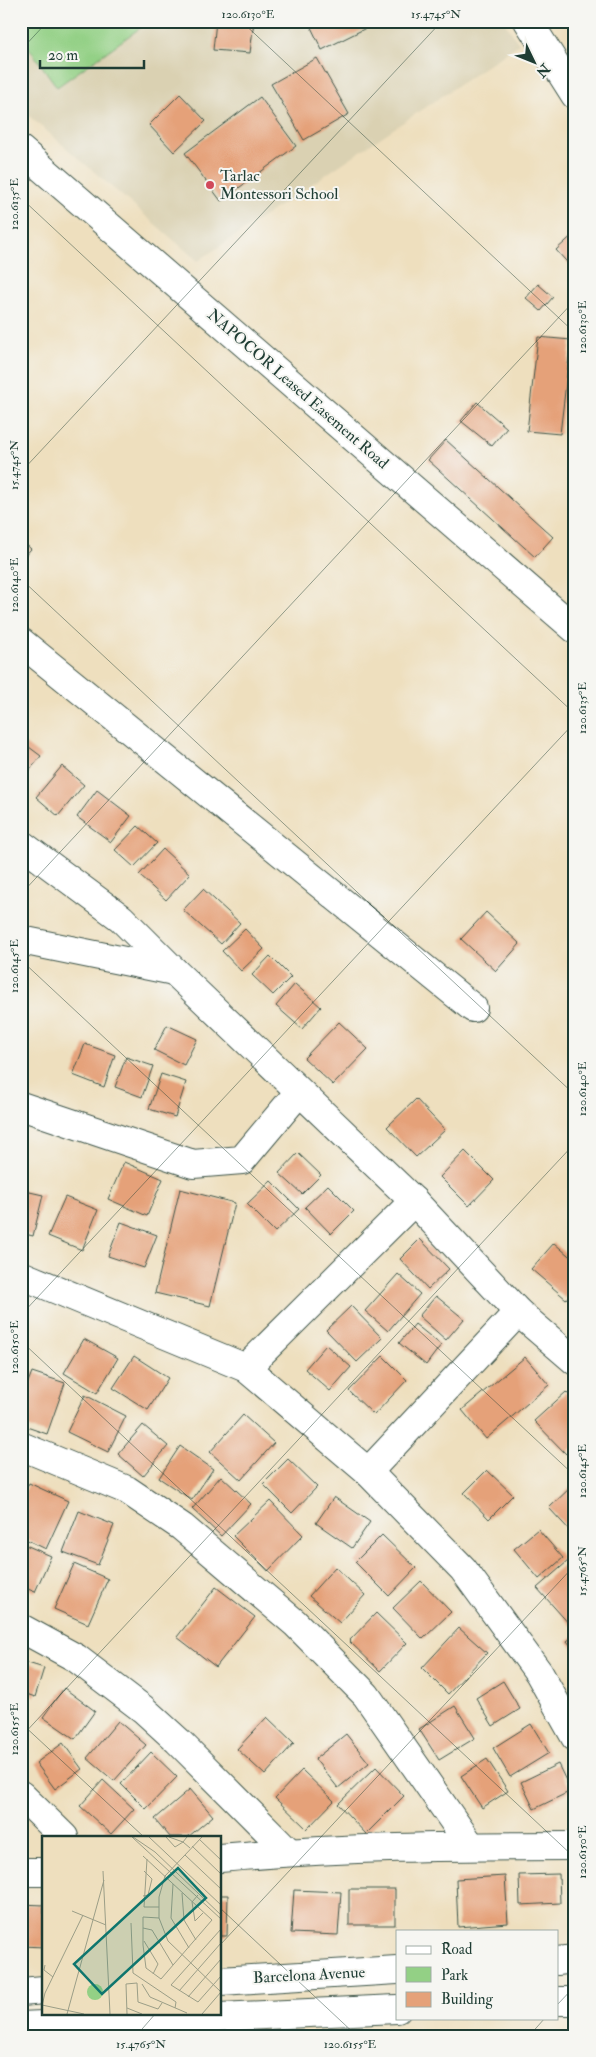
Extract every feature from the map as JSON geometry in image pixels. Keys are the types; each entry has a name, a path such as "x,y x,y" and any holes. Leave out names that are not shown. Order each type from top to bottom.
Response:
{"street":[{"path":"528,21 575,95"},
{"name":"NAPOCOR Leased Easement Road","path":"21,150 575,629"},
{"path":"21,642 473,1008"},
{"path":"21,844 121,918 414,1201 518,1312 575,1361"},
{"path":"21,940 174,971"},
{"path":"21,1106 193,1164 242,1160 299,1092"},
{"path":"246,1368 414,1201"},
{"path":"21,1275 246,1368 368,1472 463,1569 539,1673 575,1737"},
{"path":"368,1472 518,1312"},
{"path":"21,1446 127,1490 182,1527 295,1624 366,1695 471,1846"},
{"path":"21,1628 76,1658 144,1709 289,1852"},
{"path":"21,1795 63,1836"},
{"path":"221,1858 289,1852 471,1846 575,1846"},
{"path":"21,1872 42,1872"},
{"path":"558,1960 575,1960"},
{"name":"Barcelona Avenue","path":"221,1981 396,1970"},
{"path":"21,1992 42,1990"},
{"path":"558,2002 575,2001"},
{"path":"221,2014 396,2009"},
{"path":"21,2026 102,2017 213,2014"}],"shaded area":[{"name":"Tarlac Montessori School","path":"21,21 504,21 519,44 198,261 21,109"}],"green space":[{"path":"21,21 150,21 57,87 21,37"}],"building":[{"path":"216,21 254,21 250,53 213,50"},
{"path":"308,21 380,21 322,50"},
{"path":"317,58 349,114 304,140 271,84"},
{"path":"180,94 206,121 174,152 149,125"},
{"path":"260,97 296,146 221,201 185,153"},
{"path":"575,233 575,271 556,250"},
{"path":"538,284 553,297 541,311 526,298"},
{"path":"538,337 571,340 560,434 527,431"},
{"path":"477,402 507,428 492,446 461,421"},
{"path":"446,440 553,537 535,557 428,460"},
{"path":"21,540 31,549 21,560"},
{"path":"21,741 41,756 21,781"},
{"path":"62,766 84,785 58,816 36,797"},
{"path":"97,790 131,816 111,842 77,817"},
{"path":"138,826 157,843 134,867 115,850"},
{"path":"163,849 190,874 166,900 139,875"},
{"path":"203,889 240,923 221,944 183,910"},
{"path":"486,912 520,944 496,971 461,939"},
{"path":"245,929 264,949 241,971 222,951"},
{"path":"270,956 291,977 273,995 252,975"},
{"path":"295,984 321,1007 302,1029 276,1006"},
{"path":"339,1022 368,1049 333,1085 304,1058"},
{"path":"167,1025 197,1039 184,1065 154,1050"},
{"path":"85,1044 115,1055 104,1087 73,1075"},
{"path":"126,1057 153,1066 142,1097 115,1087"},
{"path":"161,1074 186,1082 175,1117 149,1109"},
{"path":"416,1099 445,1130 416,1157 387,1127"},
{"path":"465,1151 494,1180 469,1206 440,1177"},
{"path":"298,1153 321,1175 302,1194 279,1173"},
{"path":"124,1162 163,1179 147,1216 108,1199"},
{"path":"271,1181 299,1209 275,1232 247,1204"},
{"path":"328,1185 354,1211 331,1234 305,1207"},
{"path":"180,1189 235,1203 210,1306 155,1293"},
{"path":"21,1190 43,1195 33,1236 21,1233"},
{"path":"65,1197 98,1210 82,1250 48,1236"},
{"path":"121,1222 157,1235 144,1268 108,1256"},
{"path":"420,1239 449,1269 428,1289 400,1259"},
{"path":"554,1243 575,1261 575,1289 566,1299 531,1269"},
{"path":"398,1274 420,1294 388,1331 365,1311"},
{"path":"436,1296 464,1319 446,1340 419,1316"},
{"path":"351,1306 382,1338 357,1362 326,1330"},
{"path":"415,1324 441,1345 426,1365 399,1343"},
{"path":"84,1339 118,1358 97,1393 64,1373"},
{"path":"326,1345 351,1367 330,1391 305,1369"},
{"path":"134,1356 168,1378 148,1410 113,1388"},
{"path":"383,1356 407,1380 374,1415 349,1391"},
{"path":"525,1357 549,1385 486,1439 462,1410"},
{"path":"32,1372 65,1383 47,1434 21,1425 21,1400"},
{"path":"566,1392 575,1401 575,1445 566,1454 534,1421"},
{"path":"85,1395 126,1416 108,1452 67,1432"},
{"path":"243,1415 274,1443 241,1480 210,1452"},
{"path":"143,1425 168,1446 143,1476 118,1454"},
{"path":"180,1446 213,1469 192,1500 159,1478"},
{"path":"288,1459 317,1487 292,1513 263,1484"},
{"path":"487,1470 513,1495 489,1519 464,1493"},
{"path":"221,1476 251,1504 221,1536 192,1509"},
{"path":"29,1483 68,1501 46,1549 21,1537 21,1499"},
{"path":"573,1485 575,1486 575,1536 549,1508"},
{"path":"334,1497 370,1522 352,1548 316,1523"},
{"path":"270,1501 303,1535 268,1571 233,1536"},
{"path":"79,1511 114,1525 98,1565 63,1552"},
{"path":"538,1529 563,1558 539,1579 514,1549"},
{"path":"382,1535 416,1568 389,1596 355,1562"},
{"path":"21,1543 51,1556 35,1592 21,1586"},
{"path":"568,1561 575,1569 575,1623 571,1626 537,1588"},
{"path":"74,1564 108,1579 88,1624 54,1609"},
{"path":"335,1567 365,1595 340,1623 309,1596"},
{"path":"421,1581 451,1612 423,1639 393,1608"},
{"path":"216,1587 255,1617 216,1667 177,1637"},
{"path":"376,1613 407,1643 380,1671 349,1641"},
{"path":"459,1628 487,1653 448,1694 422,1668"},
{"path":"575,1635 575,1651 567,1641"},
{"path":"21,1661 44,1668 35,1697 21,1692"},
{"path":"503,1681 520,1709 493,1726 476,1698"},
{"path":"64,1688 95,1711 75,1739 43,1717"},
{"path":"455,1706 475,1738 439,1760 419,1729"},
{"path":"267,1717 294,1743 265,1775 237,1749"},
{"path":"118,1721 146,1745 114,1781 87,1758"},
{"path":"531,1724 549,1753 510,1777 493,1748"},
{"path":"346,1734 369,1763 338,1788 315,1759"},
{"path":"63,1743 82,1769 55,1789 36,1763"},
{"path":"151,1752 177,1777 146,1809 121,1784"},
{"path":"487,1759 508,1791 482,1808 461,1776"},
{"path":"558,1764 571,1791 534,1809 521,1782"},
{"path":"376,1767 404,1796 366,1834 338,1804"},
{"path":"302,1770 334,1801 307,1829 275,1798"},
{"path":"103,1780 134,1809 111,1834 80,1806"},
{"path":"190,1789 213,1816 189,1836 169,1836 155,1819"},
{"path":"559,1874 560,1903 520,1905 519,1875"},
{"path":"505,1876 508,1923 458,1927 456,1879"},
{"path":"349,1889 395,1889 395,1925 349,1925"},
{"path":"294,1890 341,1892 338,1935 291,1933"},
{"path":"221,1895 228,1895 227,1936 221,1936"},
{"path":"21,1904 42,1905 42,1947 21,1946"}],"place":[{"name":"Tarlac Montessori School","path":"210,185"}]}
